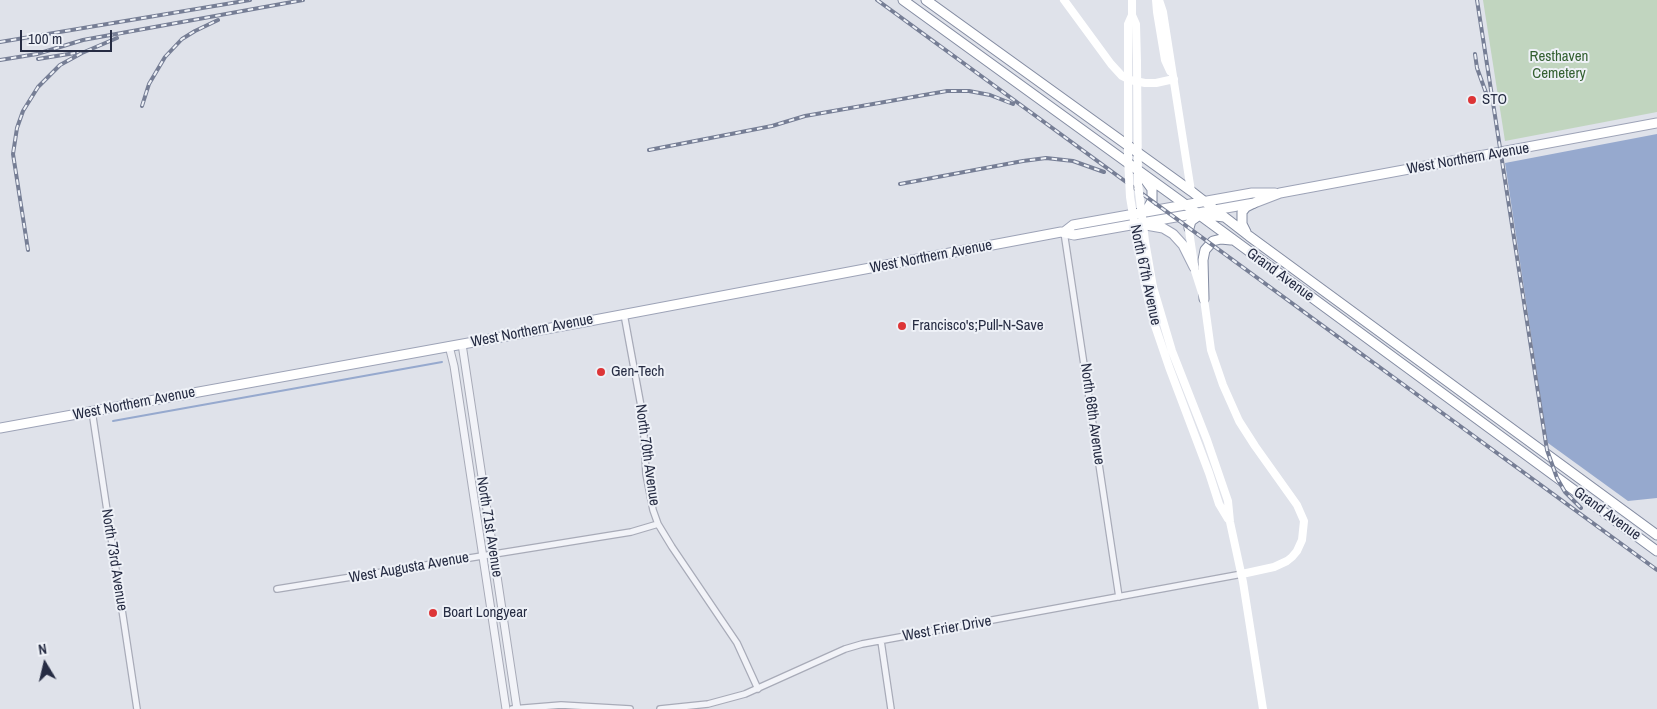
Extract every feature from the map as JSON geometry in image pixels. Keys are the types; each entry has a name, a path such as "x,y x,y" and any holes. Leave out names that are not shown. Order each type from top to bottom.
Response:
{"main road":[{"name":"Grand Avenue","path":"903,0 1199,214 1560,481 1657,550"},
{"name":"Grand Avenue","path":"924,0 1192,191 1249,236 1657,535"},
{"path":"916,10 924,0"},
{"path":"1064,0 1122,76 1145,83 1156,83 1174,79"},
{"name":"North 67th Avenue","path":"1132,0 1132,15 1128,24 1128,159 1130,198 1145,286 1156,330 1169,368 1219,504 1230,522"},
{"path":"1158,0 1174,79 1192,191 1183,210 1174,217"},
{"name":"North 67th Avenue","path":"1132,15 1136,24 1137,49 1138,184 1153,286 1172,351 1207,440 1228,501 1230,522 1242,574 1263,709"},
{"name":"West Northern Avenue","path":"1064,232 1073,225 1204,201 1252,193 1280,193 1657,124"},
{"path":"1131,166 1148,182 1153,193 1151,205 1146,211 1138,214"},
{"name":"West Northern Avenue","path":"0,428 1064,232 1074,235 1199,214 1254,203 1280,193"},
{"path":"1249,236 1244,230 1241,218 1244,209 1254,203"},
{"path":"1186,205 1196,279 1204,299"},
{"path":"1189,228 1191,221 1199,214 1224,217"},
{"path":"1126,226 1156,226 1168,231 1184,245 1194,267"},
{"path":"1234,241 1224,239 1210,243 1205,250 1203,260 1204,299 1214,363 1233,409 1255,446 1297,505 1304,521 1302,540 1292,557 1274,567 1242,574"},
{"path":"1534,461 1542,450"},
{"path":"1560,481 1568,469"}],"street":[{"name":"North 68th Avenue","path":"1064,232 1119,597"},
{"name":"North 70th Avenue","path":"624,314 643,417 649,492 658,524 737,642 758,689"},
{"name":"North 71st Avenue","path":"462,344 515,709"},
{"name":"North 71st Avenue","path":"449,346 453,357 506,709"},
{"name":"North 73rd Avenue","path":"92,411 137,709"},
{"name":"West Augusta Avenue","path":"278,589 631,532 658,524"},
{"name":"West Frier Drive","path":"660,709 708,704 727,699 758,689 845,649 862,644 1242,574"},
{"path":"881,641 891,709"},
{"path":"497,648 507,646"},
{"path":"515,709 561,705 630,709"}],"green space":[{"name":"Resthaven Cemetery","path":"1483,0 1657,0 1657,112 1505,141"}],"water":[{"path":"1657,134 1657,498 1628,501 1548,443 1505,163"}],"waterway":[{"path":"113,421 442,362"}],"railway":[{"path":"0,42 250,0"},
{"path":"0,60 37,54 83,40 303,0"},
{"path":"877,0 1657,570"},
{"path":"1477,0 1547,450 1557,478 1565,492 1581,508"},
{"path":"142,106 149,84 165,57 182,39 218,20"},
{"path":"28,250 13,154 17,128 23,111 38,87 60,65 117,38"},
{"path":"38,59 75,53"},
{"path":"1475,54 1477,68 1489,101"},
{"path":"649,150 772,126 805,116 947,91 969,91 990,95 1013,104"},
{"path":"900,184 1046,158 1073,161 1104,172"}],"place":[{"name":"STO","path":"1472,100"},
{"name":"Francisco's;Pull-N-Save","path":"902,326"},
{"name":"Gen-Tech","path":"601,372"},
{"name":"Boart Longyear","path":"433,613"}]}
